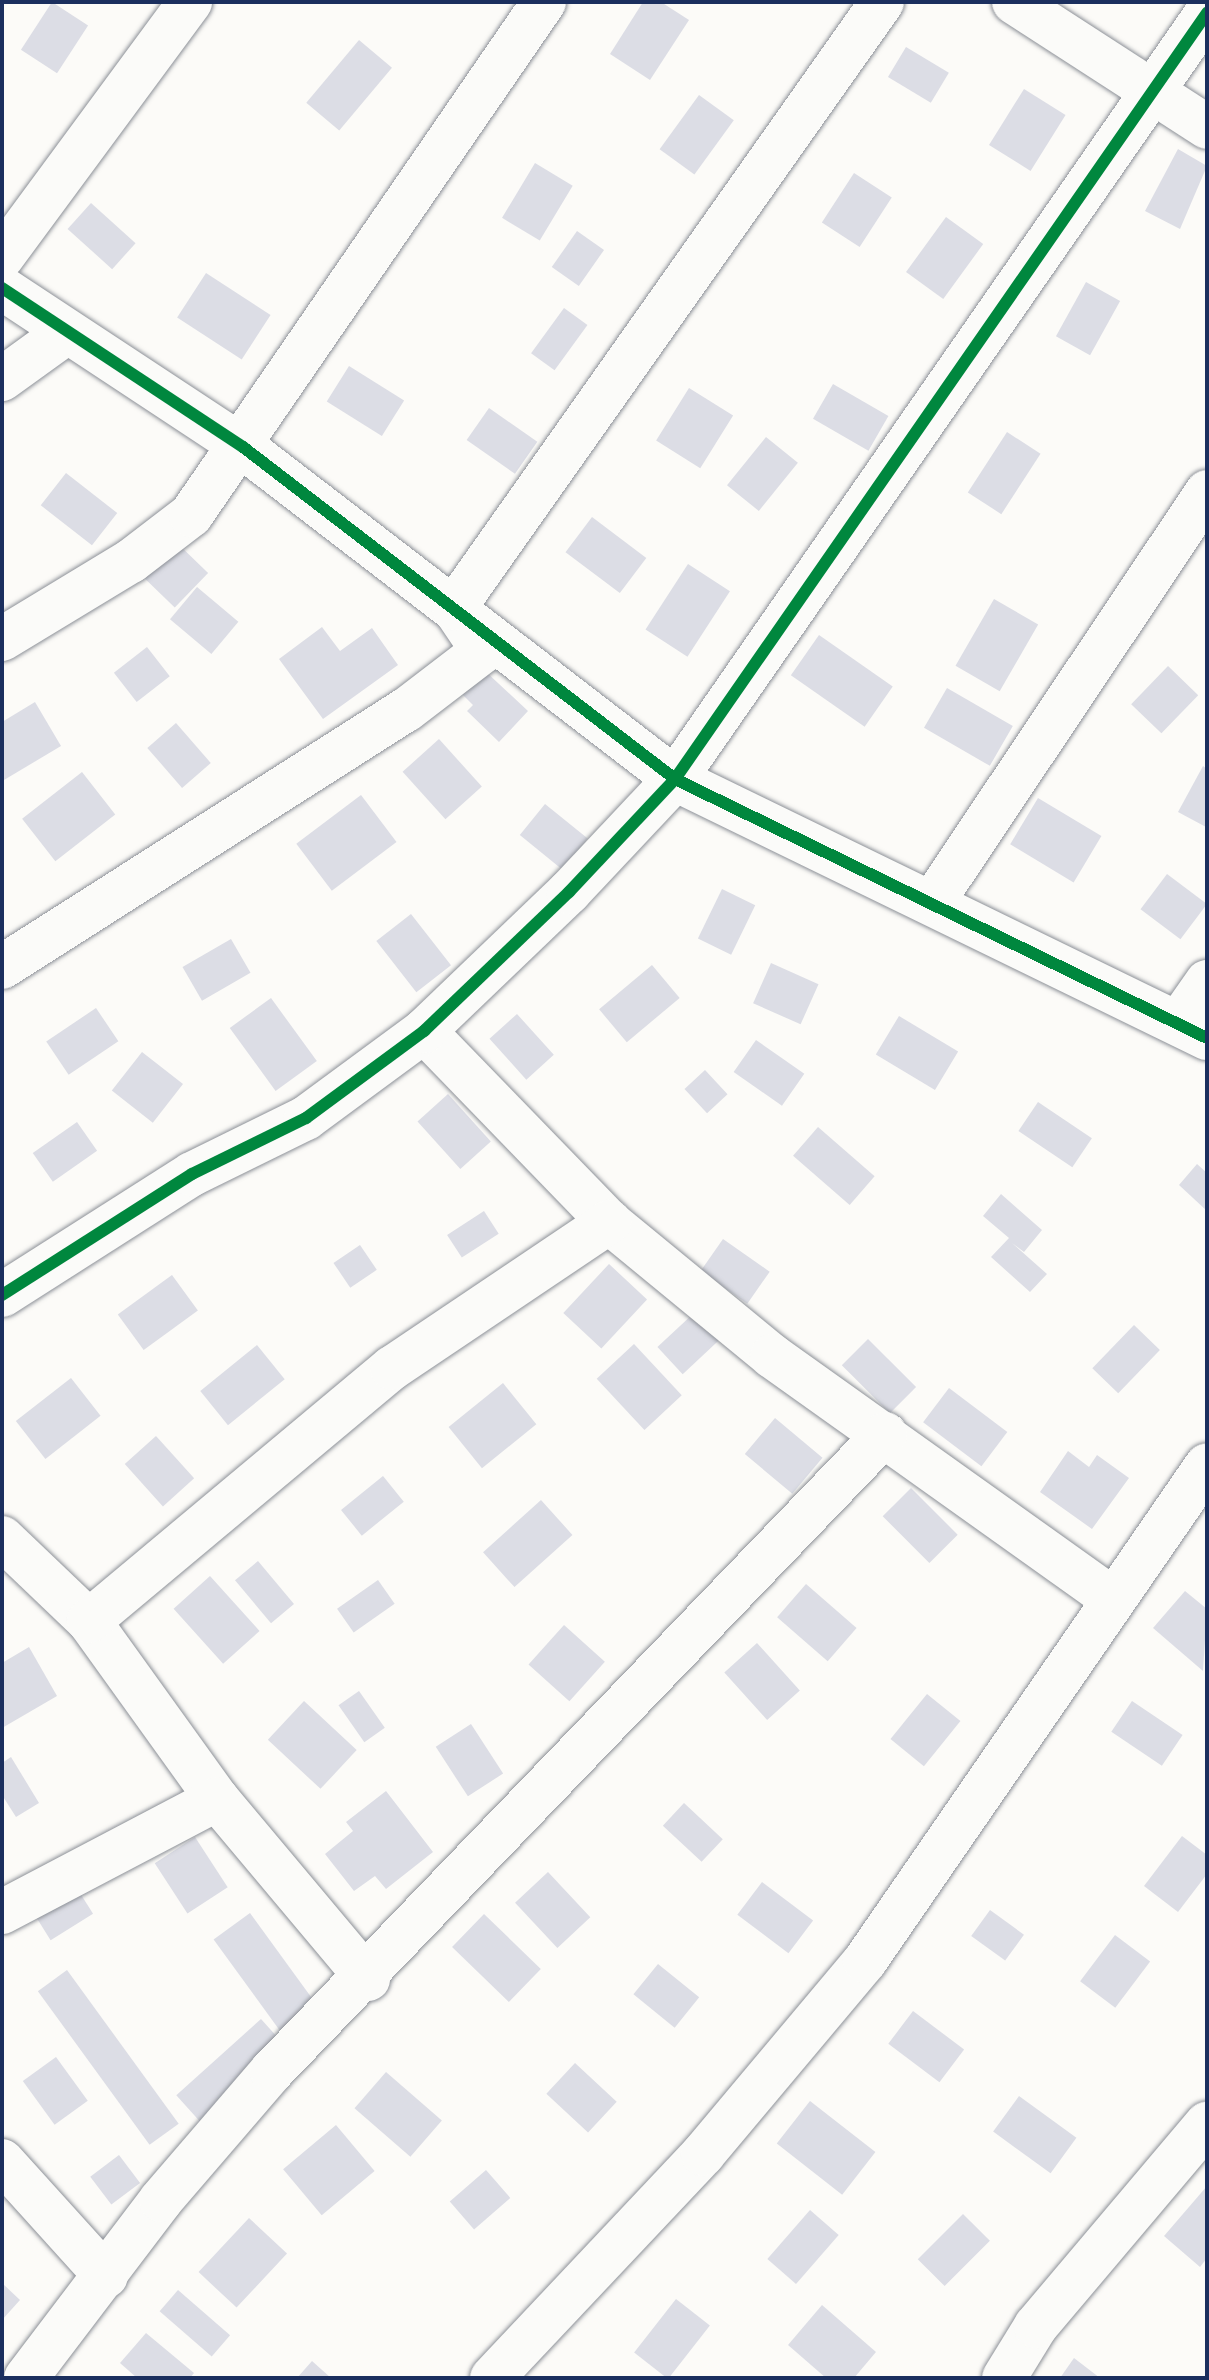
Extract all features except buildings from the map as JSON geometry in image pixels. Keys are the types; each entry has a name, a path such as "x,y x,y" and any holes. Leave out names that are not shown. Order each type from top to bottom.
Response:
{"street":[{"path":"2,257 190,2"},
{"path":"2,639 131,561 191,515 243,447 544,2"},
{"path":"454,608 882,2"},
{"path":"1014,2 1207,127"},
{"path":"2,1295 192,1174 306,1118 424,1031 675,779 1207,13"},
{"path":"2,288 243,447 675,779 934,900 1193,1030 1207,982"},
{"path":"2,379 67,332"},
{"path":"934,900 1207,492"},
{"path":"2,967 455,676 483,651 454,608"},
{"path":"424,1031 609,1222 772,1356 1111,1598"},
{"path":"89,1621 392,1368 609,1222"},
{"path":"26,2378 272,2071 368,1979 885,1434"},
{"path":"492,2378 703,2154 865,1961 1111,1598 1207,1465"},
{"path":"9,1557 89,1621 217,1799 368,1979"},
{"path":"2,1912 217,1799"},
{"path":"1004,2378 1036,2326 1207,2124"},
{"path":"2,2161 106,2276"}],"cycle path":[{"path":"2,1295 192,1174 306,1118 424,1031 569,892 675,779 1207,13"},
{"path":"2,288 243,447 675,779 1207,1038"}]}
